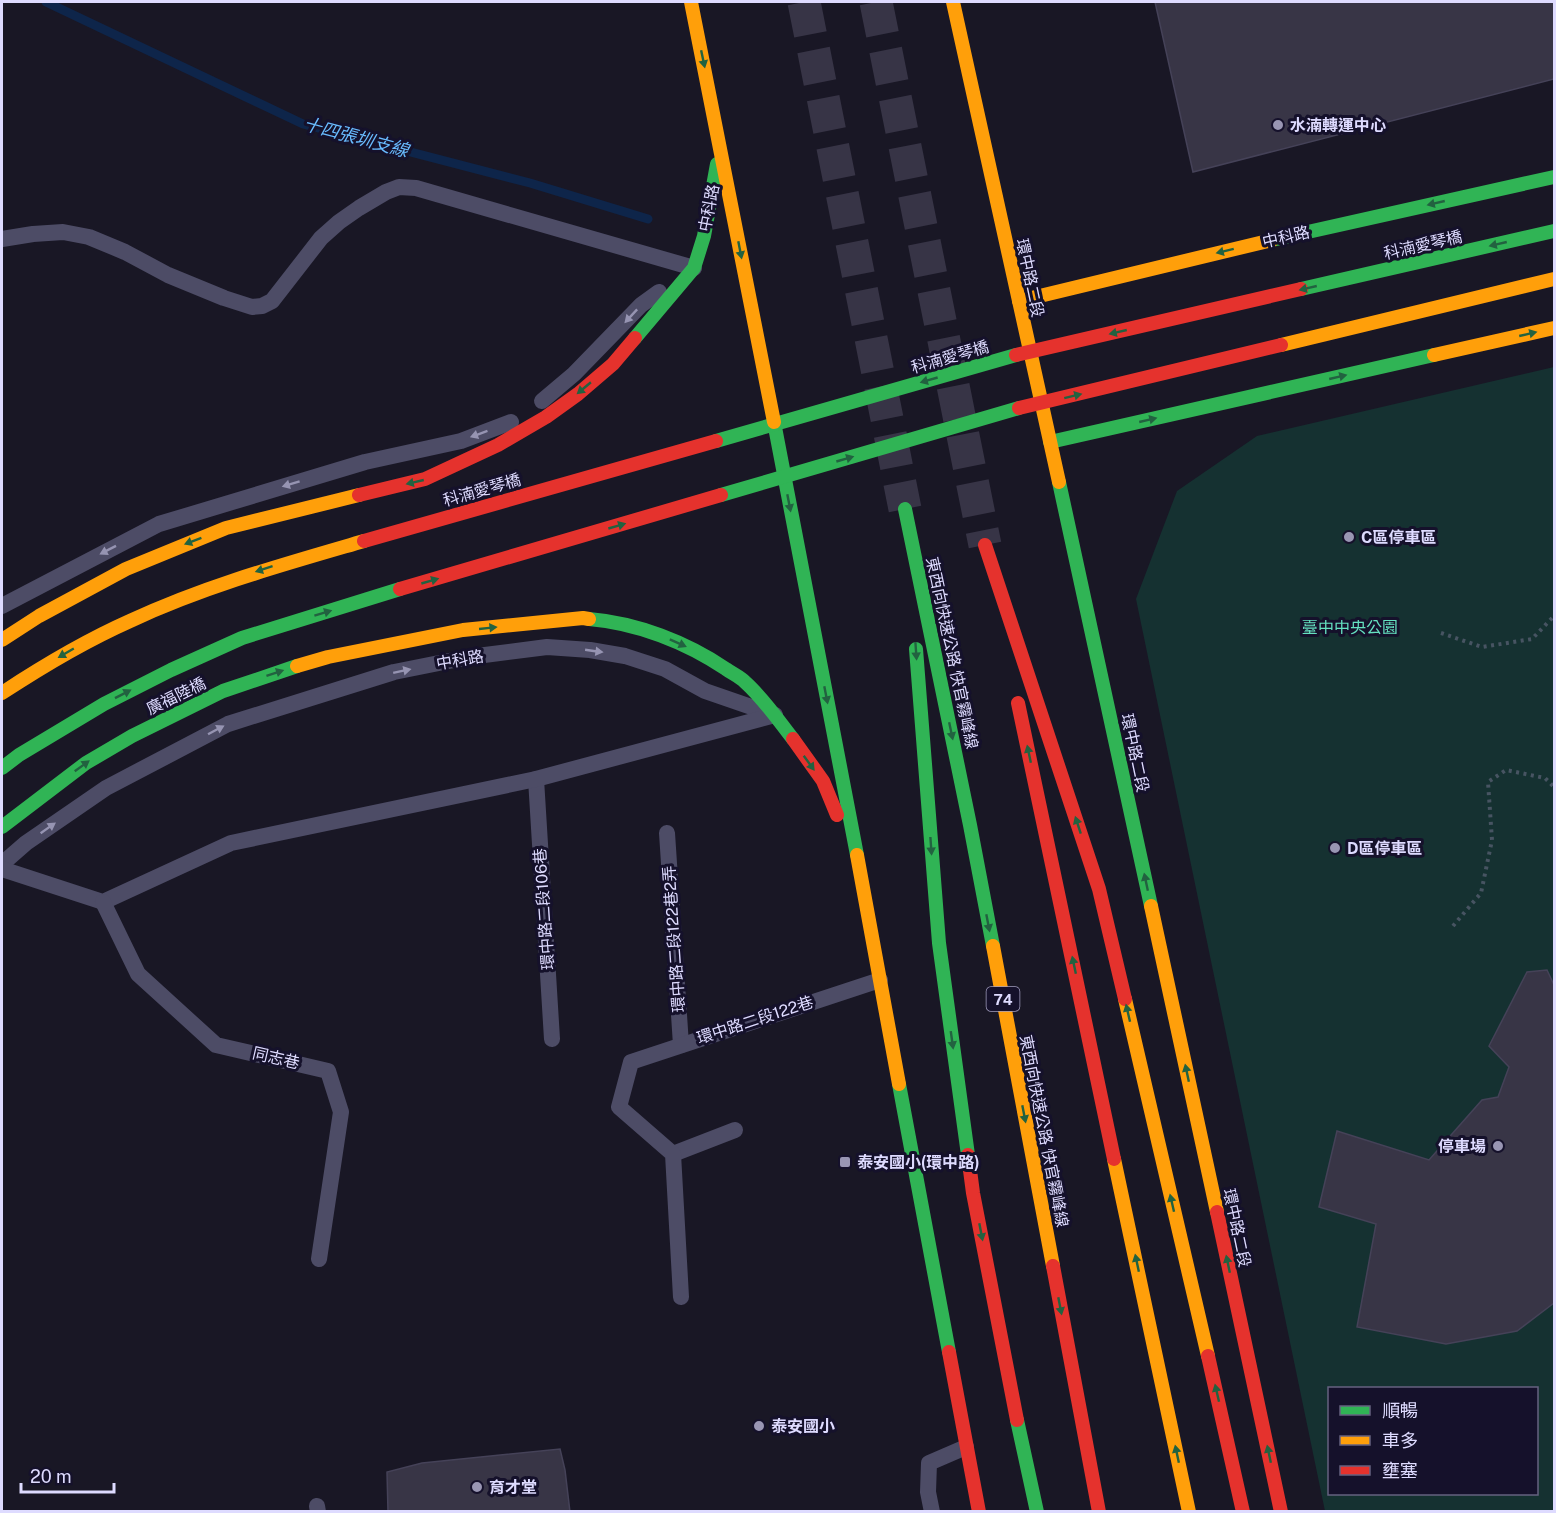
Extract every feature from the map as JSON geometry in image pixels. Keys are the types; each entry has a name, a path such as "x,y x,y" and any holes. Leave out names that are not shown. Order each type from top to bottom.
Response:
{"main road":[{"path":"691,2 860,872 979,1512"},
{"name":"環中路二段","path":"953,2 1281,1512"},
{"name":"中科路","path":"2,640 39,616 126,569 170,550 226,528 425,479 498,445 546,417 578,394 613,364 694,268 704,236 720,147"},
{"name":"中科路","path":"1019,301 1281,238 1554,177"},
{"name":"科湳愛琴橋","path":"2,693 71,649 166,605 223,583 294,560 1009,357 1554,231"},
{"name":"廣福陸橋","path":"2,768 19,755 104,704 242,638 374,597 1016,409 1554,279"},
{"path":"1050,442 1554,327"},
{"name":"東西向快速公路 快官霧峰線","path":"914,615 905,509 970,825 1099,1512"},
{"path":"1010,663 985,545 1099,889 1243,1512"},
{"name":"廣福陸橋","path":"2,827 86,763 132,736 223,691 328,657 463,630 583,618 613,621 678,642 711,659 745,682 775,715"},
{"path":"915,638 939,944 973,1193 1014,1407 1037,1512"},
{"path":"1015,686 1189,1512"},
{"path":"775,715 823,781 860,872"}],"lane":[{"path":"2,239 63,232 89,237 168,275 224,298 252,307 262,306 273,301 321,238 359,208 399,187 416,188 694,268"},
{"path":"2,606 159,524 365,462 461,441 506,424 536,407 574,374 641,305 694,268"},
{"name":"中科路","path":"2,864 26,843 106,788 228,724 394,672 469,657 547,647 590,650 625,656 665,669 705,691 775,715"},
{"path":"2,869 103,902 231,843 536,779 775,715"},
{"name":"環中路二段106巷","path":"536,779 552,1039"},
{"name":"環中路二段122巷2弄","path":"667,833 681,1045"},
{"name":"同志巷","path":"103,902 138,974 216,1045 328,1071 341,1112 319,1259"},
{"name":"環中路二段122巷","path":"673,1154 619,1107 631,1062 880,980"},
{"path":"681,1297 673,1154 735,1130"},
{"path":"932,1512 928,1492 929,1463 966,1447"}],"path":[{"path":"1441,633 1482,647 1532,639 1554,616"},
{"path":"1453,926 1481,893 1492,840 1488,782 1506,770 1545,778 1554,788"}],"green space":[{"name":"臺中中央公園","path":"1554,367 1554,1511 1325,1511 1136,599 1177,491 1257,436"}],"building":[{"name":"水湳轉運中心","path":"1155,2 1554,2 1554,79 1193,172"},
{"name":"停車場","path":"1547,970 1554,985 1554,1303 1517,1331 1446,1344 1357,1327 1376,1224 1319,1207 1337,1131 1429,1160 1482,1100 1498,1097 1509,1067 1489,1046 1527,972"},
{"name":"育才堂","path":"560,1449 570,1512 388,1512 387,1472 422,1463"}],"waterway":[{"name":"十四張圳支線","path":"46,2 303,124 530,183 648,219"}],"tunnel":[{"path":"804,2 905,509"},
{"path":"876,2 985,545"}],"traffic: fast":[{"path":"635,338 694,268 704,236 717,164"},
{"path":"1272,240 1554,177"},
{"path":"1301,289 1554,231"},
{"path":"716,441 1016,355"},
{"path":"1050,442 1434,355"},
{"path":"721,495 1019,408"},
{"path":"774,422 857,855"},
{"path":"1059,482 1151,906"},
{"path":"905,509 993,946"},
{"path":"2,768 19,755 104,704 242,638 400,589"},
{"path":"589,619 643,629 678,642 711,659 752,689 793,739"},
{"path":"916,649 939,943 968,1155"},
{"path":"2,827 86,763 132,736 223,691 297,666"},
{"path":"899,1084 949,1352"},
{"path":"1017,1420 1037,1512"}],"traffic: slow":[{"path":"691,2 774,422"},
{"path":"953,2 1059,482"},
{"path":"1019,301 1272,240"},
{"path":"1281,345 1554,279"},
{"path":"1434,355 1554,328"},
{"path":"2,640 39,616 126,569 226,528 359,495"},
{"path":"2,693 81,645 158,608 246,576 364,541"},
{"path":"297,666 328,657 463,630 589,619"},
{"path":"857,855 899,1084"},
{"path":"1151,906 1217,1212"},
{"path":"993,946 1053,1266"},
{"path":"1125,999 1208,1356"},
{"path":"1114,1159 1189,1512"}],"traffic: jam":[{"path":"1016,355 1301,289"},
{"path":"359,495 425,479 498,445 546,417 578,394 613,364 635,338"},
{"path":"1019,408 1281,345"},
{"path":"364,541 716,441"},
{"path":"400,589 721,495"},
{"path":"985,545 1099,889 1125,999"},
{"path":"1018,703 1114,1159"},
{"path":"793,739 823,781 837,815"},
{"path":"968,1155 973,1193 1017,1420"},
{"path":"1217,1212 1281,1512"},
{"path":"1053,1266 1099,1512"},
{"path":"949,1352 979,1512"},
{"path":"1208,1356 1243,1512"}],"place":[{"name":"水湳轉運中心","path":"1278,125"},
{"name":"C區停車區","path":"1349,537"},
{"name":"D區停車區","path":"1335,848"},
{"name":"停車場","path":"1498,1146"},
{"name":"泰安國小(環中路)","path":"845,1162"},
{"name":"泰安國小","path":"759,1426"},
{"name":"育才堂","path":"477,1487"}]}
